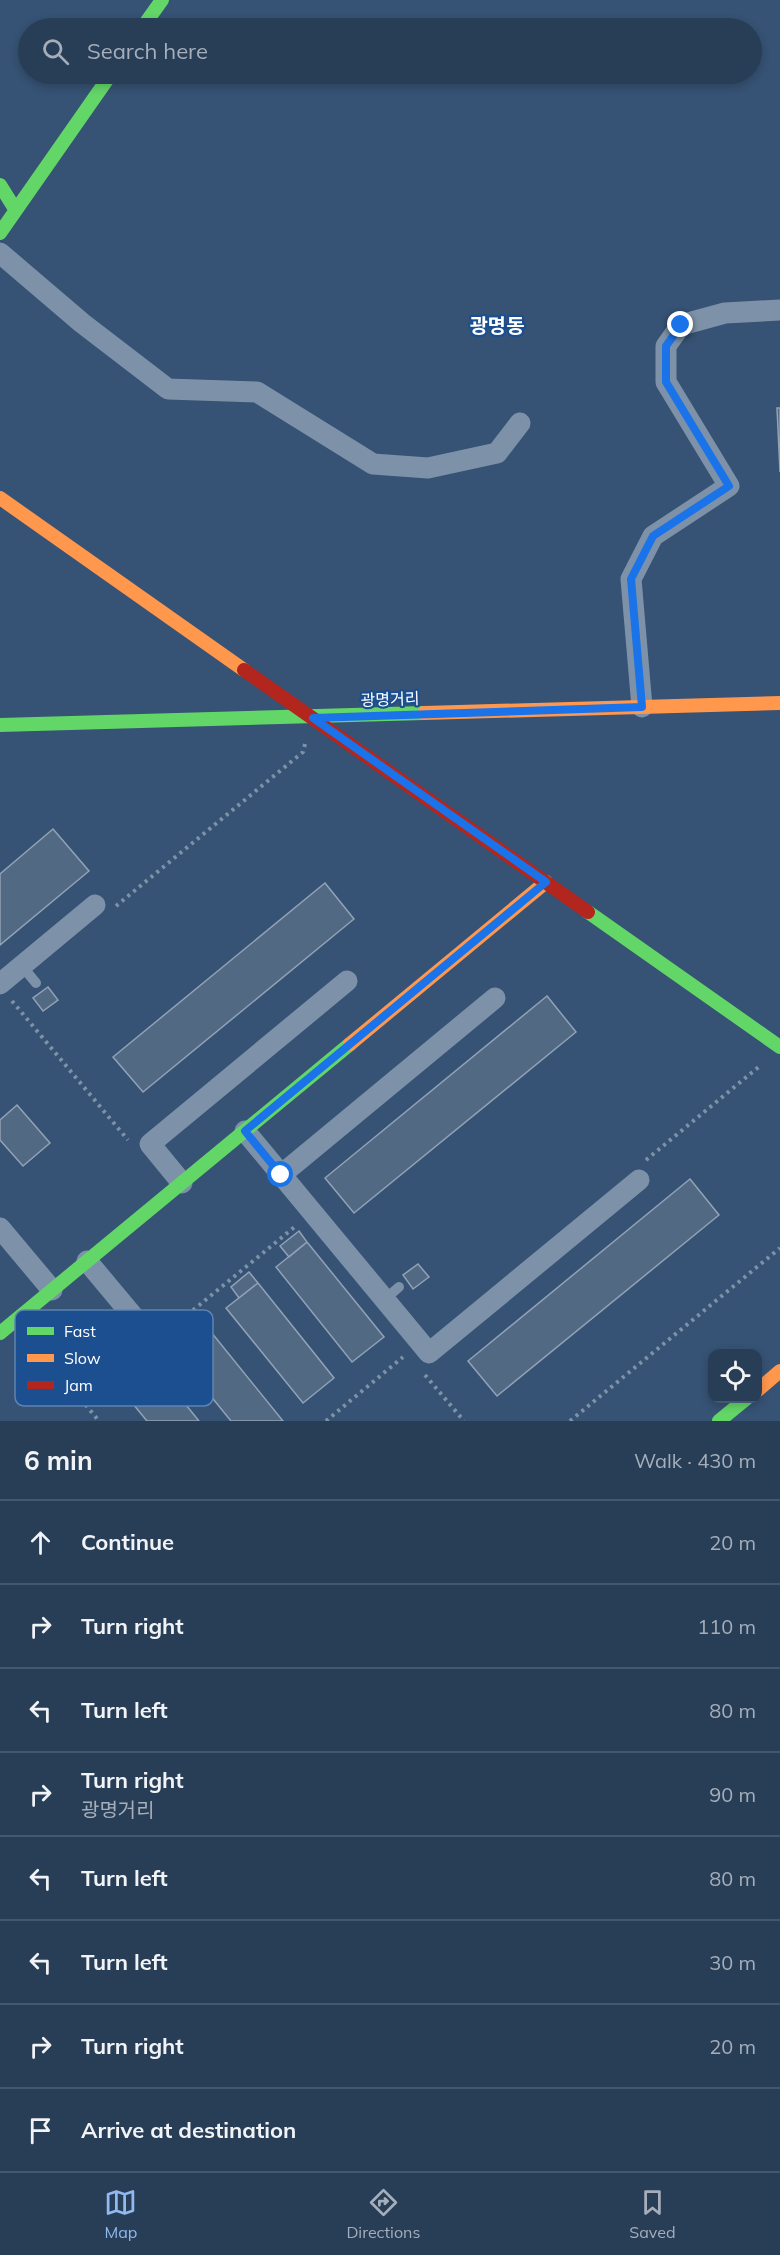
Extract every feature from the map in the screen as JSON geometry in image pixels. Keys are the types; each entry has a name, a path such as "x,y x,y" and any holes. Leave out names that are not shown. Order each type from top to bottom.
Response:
{"street":[{"path":"149,18 162,0"},
{"path":"0,233 104,84"},
{"path":"0,184 15,209"},
{"path":"0,253 82,323 168,389 257,392 374,464 428,468 497,453 520,423"},
{"path":"642,707 631,579 653,536 729,486 666,382 666,346 681,325 725,313 780,310"},
{"path":"0,498 780,1047"},
{"name":"광명거리","path":"0,725 313,718 780,703"},
{"path":"27,1310 546,882"},
{"path":"4,990 22,966 95,905"},
{"path":"182,1183 150,1144 347,981"},
{"path":"281,1175 495,998"},
{"path":"245,1131 312,1213 392,1293 420,1343 429,1353 639,1180"},
{"path":"0,1228 52,1290"},
{"path":"87,1261 128,1310"},
{"path":"0,1333 15,1320"},
{"path":"762,1387 780,1371"},
{"path":"719,1421 741,1403"}],"lane":[{"path":"22,966 36,983"}],"path":[{"path":"95,905 106,897 114,908 303,752 313,718"},
{"path":"4,990 139,1153 150,1144"},
{"path":"639,1180 647,1173 640,1165 762,1064"},
{"path":"194,1310 312,1213"},
{"path":"570,1421 780,1248"},
{"path":"326,1421 420,1343"},
{"path":"421,1370 462,1420"},
{"path":"87,1406 99,1421"}],"building":[{"path":"777,408 780,408 780,472"},
{"path":"53,829 89,871 0,945 0,874"},
{"path":"325,883 354,919 143,1092 113,1057"},
{"path":"48,987 58,1000 43,1011 33,998"},
{"path":"547,996 576,1032 354,1213 325,1178"},
{"path":"17,1105 50,1143 23,1166 0,1140 0,1120"},
{"path":"690,1179 719,1215 497,1396 468,1361"},
{"path":"299,1231 307,1242 289,1257 280,1246"},
{"path":"307,1242 384,1337 352,1362 276,1267"},
{"path":"418,1264 429,1277 413,1289 403,1275"},
{"path":"249,1272 258,1283 239,1298 231,1287"},
{"path":"258,1283 334,1378 303,1403 226,1308"},
{"path":"213,1334 283,1421 231,1421 213,1399"},
{"path":"135,1406 187,1406 199,1421 147,1421"}],"traffic: fast":[{"path":"149,18 162,0"},
{"path":"0,233 104,84"},
{"path":"0,185 15,209"},
{"path":"0,725 424,713"},
{"path":"588,912 780,1047"},
{"path":"28,1310 350,1044"},
{"path":"0,1333 15,1321"},
{"path":"719,1421 741,1403"}],"traffic: slow":[{"path":"0,498 244,670"},
{"path":"424,713 780,703"},
{"path":"350,1044 546,882"},
{"path":"762,1387 780,1371"}],"traffic: jam":[{"path":"244,670 588,912"}],"district":[{"name":"광명동","path":"497,325"}],"route":[{"path":"281,1175 245,1131 546,882 313,718 642,707 631,579 653,536 729,486 666,382 666,346 681,325"}]}
